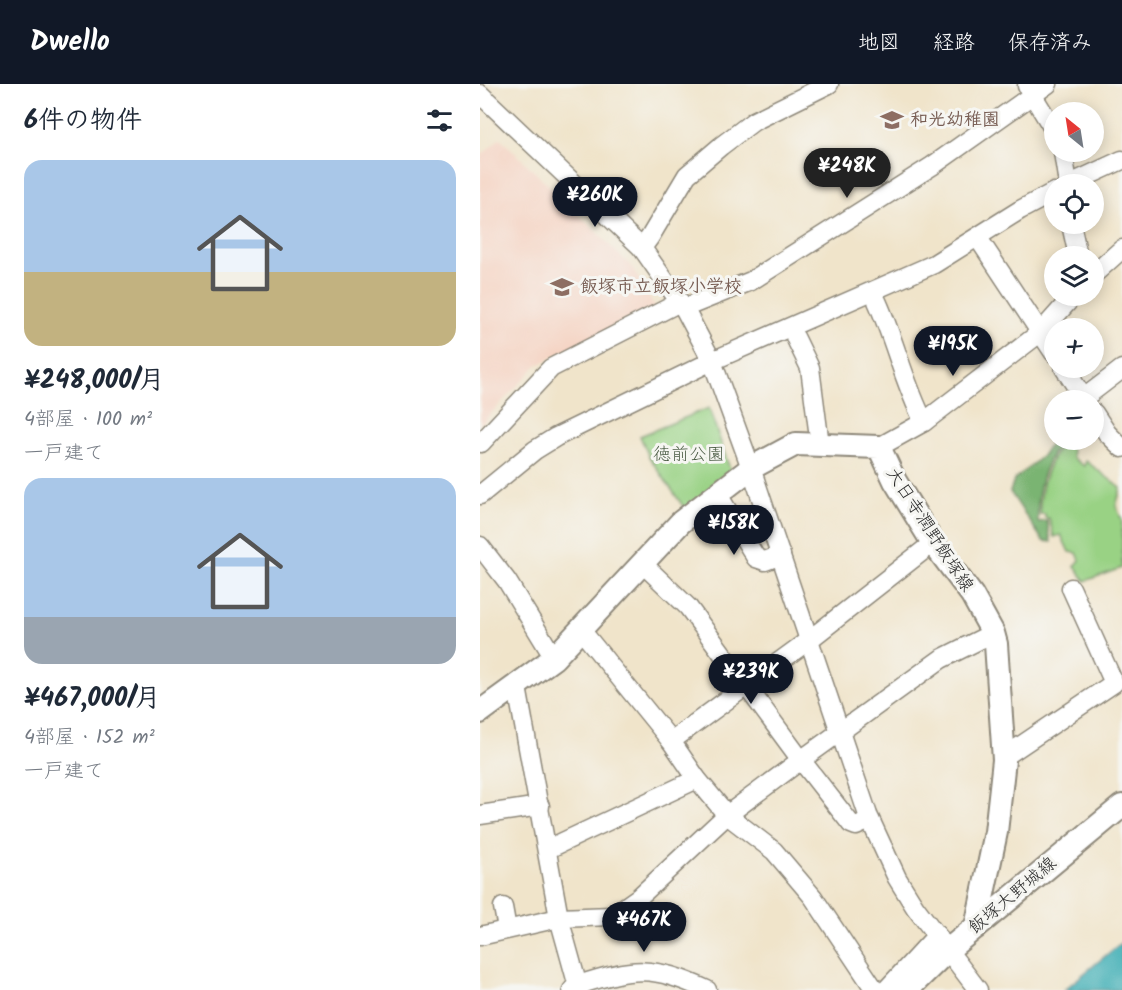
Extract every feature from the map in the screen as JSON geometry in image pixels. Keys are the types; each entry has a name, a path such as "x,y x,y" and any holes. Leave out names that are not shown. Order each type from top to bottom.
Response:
{"main road":[{"name":"大日寺潤野飯塚線","path":"480,712 554,658 681,522 751,468 796,444 879,447 895,481 933,543 972,595 993,633 998,658 1004,757 996,832 976,927"},
{"name":"飯塚大野城線","path":"907,990 946,948 976,927 1122,806"}],"street":[{"path":"642,248 651,237 687,175 754,122 829,84"},
{"path":"481,443 551,368 682,305 751,281 932,166 1029,89 1048,84"},
{"path":"1029,89 1044,114"},
{"path":"480,94 642,248 682,305 712,361 781,555 870,820 897,878 915,907 978,990"},
{"path":"1091,174 1122,160"},
{"path":"480,495 535,450 556,437 712,361 934,264 1044,197"},
{"path":"978,238 1044,337"},
{"path":"1104,265 1122,249"},
{"path":"877,301 890,329 906,381 924,422"},
{"path":"879,447 924,422 1041,332 1064,306"},
{"path":"795,337 810,368 820,445"},
{"path":"1102,390 1122,369"},
{"path":"1104,428 1122,448"},
{"path":"717,493 756,558 765,561 781,555"},
{"path":"671,741 809,640 933,543"},
{"path":"480,546 507,581 554,658"},
{"path":"643,564 688,607 851,824 856,826 870,820"},
{"path":"1004,757 1114,683 1071,588"},
{"path":"581,630 671,741 697,779 727,815 774,851 813,897 875,990"},
{"path":"480,936 559,918 612,916 639,897 727,815 839,731 941,658 993,633"},
{"path":"517,687 559,918 576,988 633,971 650,971 664,973 707,990"},
{"path":"548,849 697,779"},
{"path":"480,815 540,806"},
{"path":"502,907 507,930"},
{"path":"886,990 946,948"}],"shaded area":[{"name":"飯塚市立飯塚小学校","path":"500,138 632,267 655,308 537,365 480,425 480,157"}],"green space":[{"name":"徳前公園","path":"709,408 732,475 687,512 649,457 640,436"},
{"path":"1046,450 1055,450 1045,469 1038,499 1038,522 1047,521 1051,542 1043,541 1010,492 1014,480"},
{"path":"1057,450 1072,450 1073,458 1084,466 1086,461 1121,488 1116,506 1122,520 1122,568 1085,581 1075,566 1080,560 1077,553 1069,552 1061,535 1054,537 1049,518 1045,518 1045,514 1040,514 1045,476"}],"water":[{"path":"1122,942 1122,990 1064,990"}],"place":[{"name":"和光幼稚園","path":"892,120"},
{"name":"飯塚市立飯塚小学校","path":"562,287"}]}
